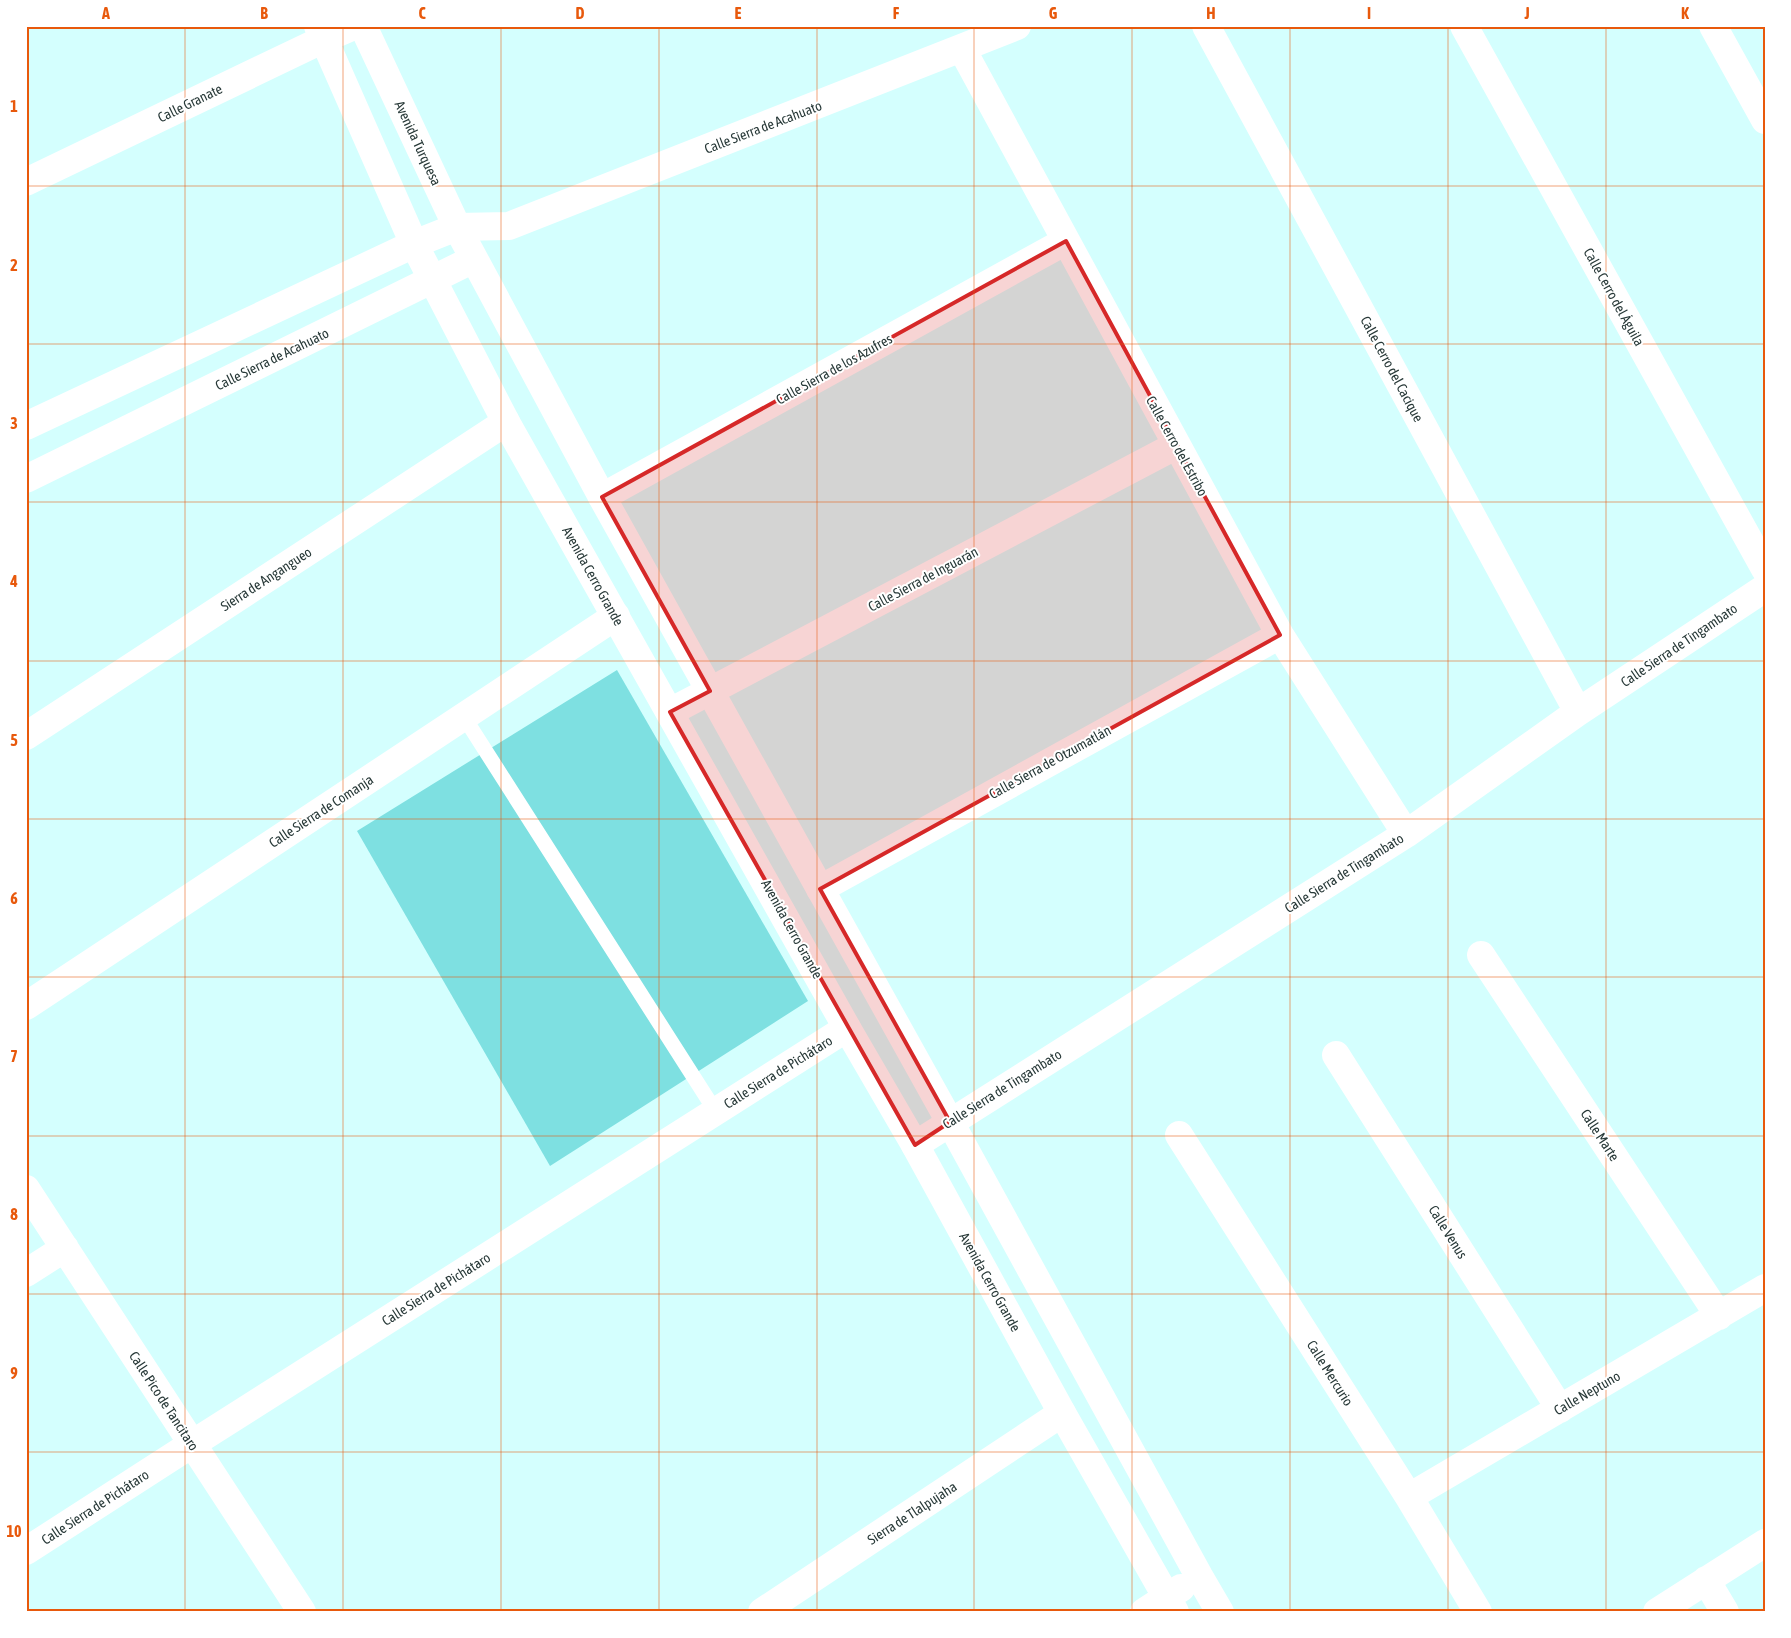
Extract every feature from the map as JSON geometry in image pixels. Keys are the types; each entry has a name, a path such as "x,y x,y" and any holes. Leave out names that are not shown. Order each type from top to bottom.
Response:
{"street":[{"name":"Calle Granate","path":"26,182 321,32 354,26"},
{"name":"Avenida Turquesa","path":"363,26 457,227 474,259"},
{"name":"Calle Sierra de Acahuato","path":"26,426 414,244 457,227 509,226 1017,26"},
{"name":"Calle Cerro del Cacique","path":"1206,26 1578,712"},
{"name":"Calle Cerro del Águila","path":"1464,26 1765,568"},
{"path":"1713,26 1765,120"},
{"path":"321,32 414,244"},
{"name":"Calle Cerro del Estribo","path":"962,49 1280,635 1406,834"},
{"name":"Calle Sierra de Acahuato","path":"26,479 474,259 509,226"},
{"name":"Calle Sierra de los Azufres","path":"602,496 1066,242"},
{"name":"Avenida Cerro Grande","path":"414,244 506,422 847,1028 915,1145 1062,1413 1171,1604"},
{"path":"474,259 602,496 1220,1612"},
{"name":"Sierra de Angangueo","path":"26,736 506,422"},
{"name":"Calle Sierra de Inguarán","path":"670,712 1177,445"},
{"name":"Calle Sierra de Tingambato","path":"915,1145 1406,834 1578,712 1765,588"},
{"name":"Calle Sierra de Comanja","path":"26,1006 616,616"},
{"name":"Calle Sierra de Otzumatlán","path":"820,889 1280,635"},
{"name":"Calle Marte","path":"1481,955 1719,1316"},
{"name":"Calle Sierra de Pichátaro","path":"26,1551 847,1028"},
{"name":"Calle Venus","path":"1336,1055 1560,1409"},
{"name":"Calle Mercurio","path":"1179,1135 1408,1496 1478,1612"},
{"name":"Calle Pico de Tancitaro","path":"26,1189 302,1612"},
{"path":"26,1273 64,1248"},
{"name":"Calle Neptuno","path":"1408,1496 1765,1288"},
{"name":"Sierra de Tlalpujaha","path":"762,1612 1062,1413"},
{"path":"1657,1612 1765,1543"},
{"path":"1144,1612 1171,1604 1199,1576"},
{"path":"1706,1580 1725,1612"}],"lane":[{"path":"464,717 716,1112"}],"highlighted area":[{"path":"1066,241 1280,635 820,889 950,1122 915,1145 670,712 710,691 602,497"}],"shaded area":[{"path":"617,670 808,1001 550,1166 357,831"}]}
